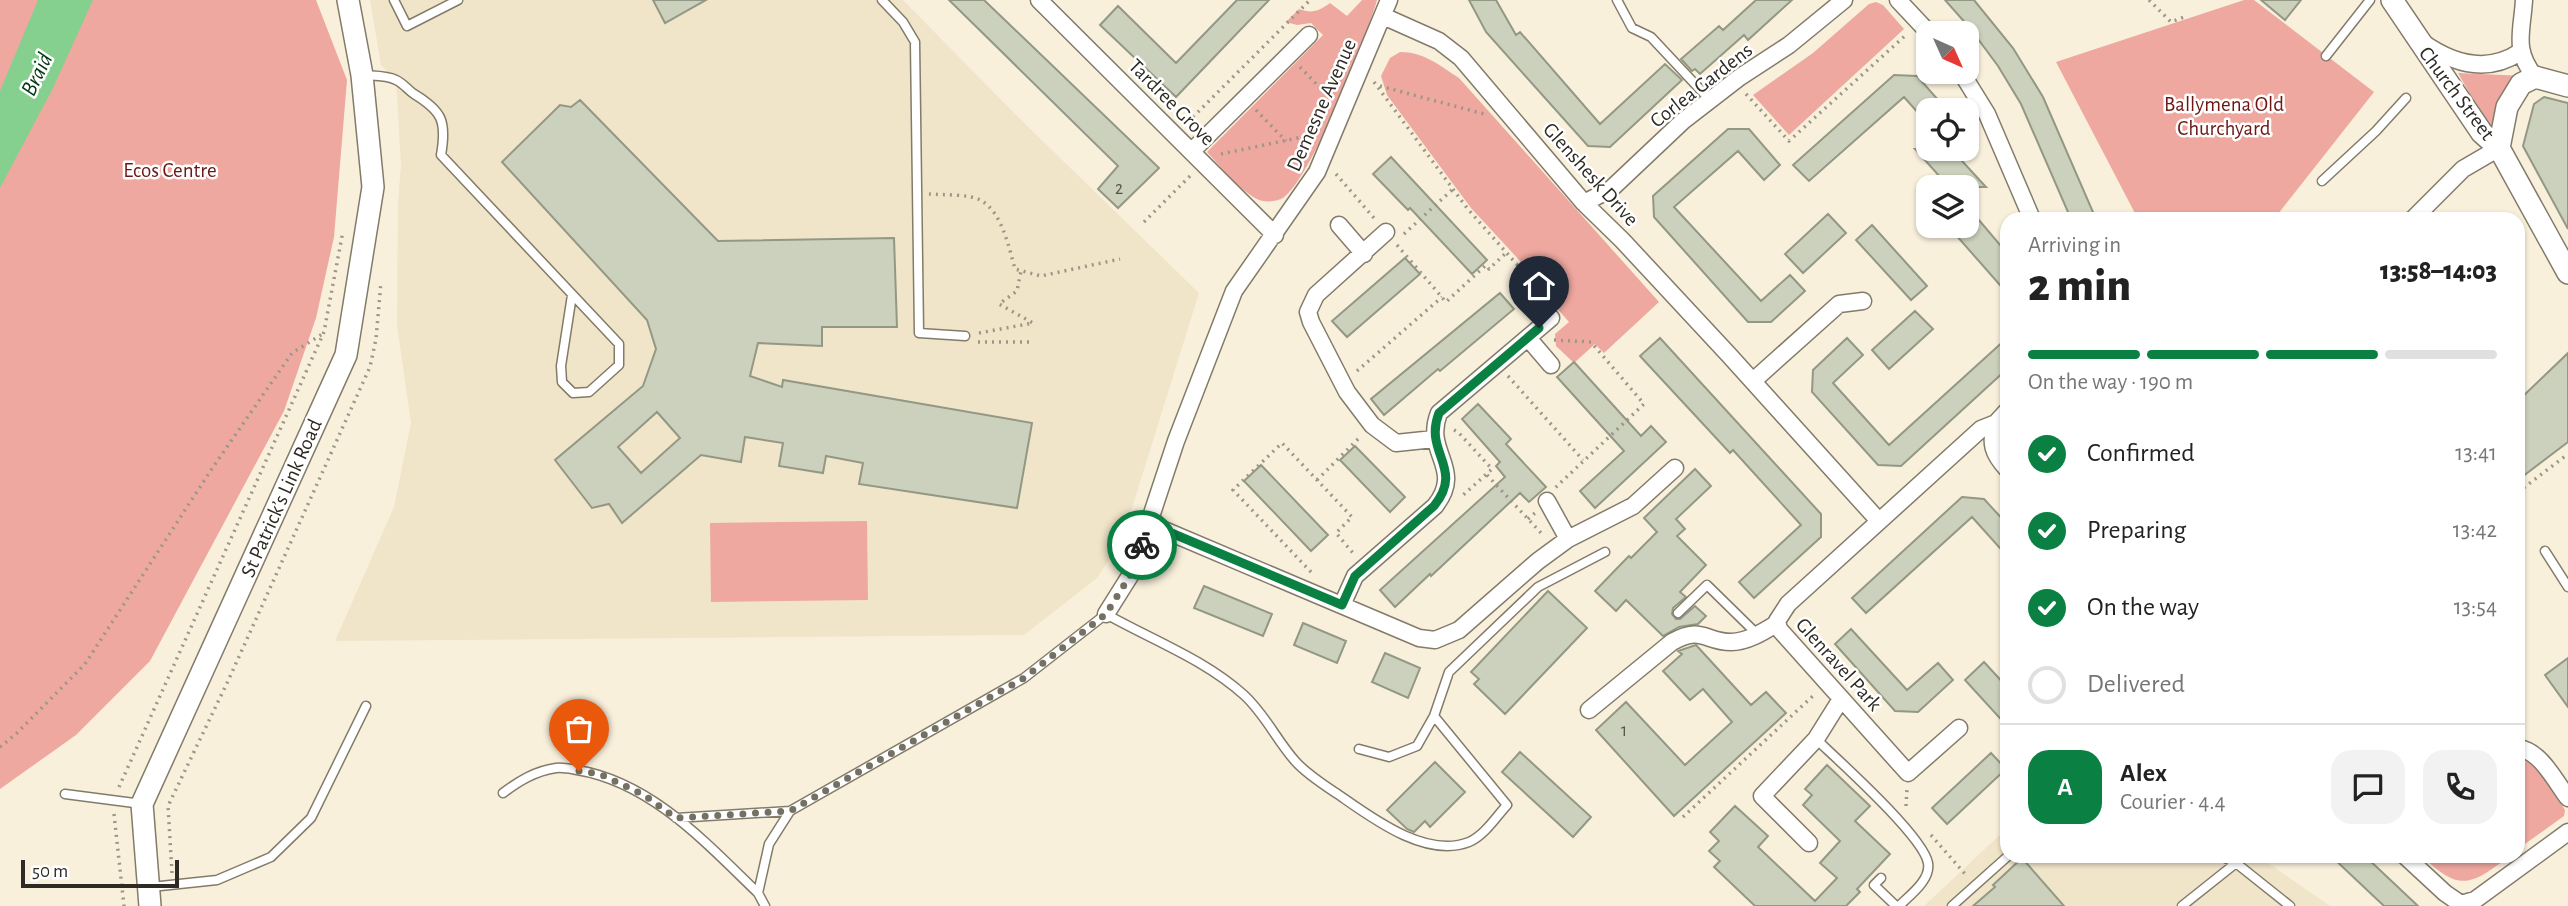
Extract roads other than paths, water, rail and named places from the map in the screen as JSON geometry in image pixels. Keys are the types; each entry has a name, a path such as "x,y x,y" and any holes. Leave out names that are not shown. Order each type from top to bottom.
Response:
{"street":[{"name":"St Patrick’s Link Road","path":"149,897 142,804 346,355 373,187 362,75 348,0"},
{"name":"Tardree Grove","path":"1039,0 1275,235"},
{"name":"Demesne Avenue","path":"1106,614 1133,571 1176,441 1234,291 1317,172 1389,0"},
{"name":"Corlea Gardens","path":"1584,203 1611,189 1683,121 1735,81 1789,45 1844,0"},
{"path":"1898,0 1918,21"},
{"name":"Church Street","path":"2392,0 2482,132 2499,148 2568,273"},
{"path":"2525,0 2520,52 2524,63 2535,77 2568,86"},
{"name":"Glenshesk Drive","path":"1383,16 1421,32 1461,58 1584,203 1753,381 1878,520"},
{"path":"1280,33 1292,52"},
{"name":"Demesne Avenue","path":"1198,157 1245,98 1308,35"},
{"name":"Church Street","path":"2416,38 2435,51 2480,66 2506,62 2520,52"},
{"path":"2420,212 2463,169 2499,148 2507,107 2521,84 2535,77"},
{"path":"1968,84 1987,114 2029,212"},
{"path":"1339,225 1364,254"},
{"path":"1387,233 1316,295 1308,312 1343,383 1373,425 1396,443 1435,431"},
{"path":"1753,381 1839,304 1863,301"},
{"path":"1342,605 1355,576 1444,494 1448,474 1435,431 1439,413 1551,318"},
{"path":"1528,338 1551,365"},
{"name":"Glenravel Park","path":"1959,728 1909,773 1776,624 1788,604 1878,520 1981,429 2000,418"},
{"path":"2000,421 1991,437 1993,451 2000,460"},
{"path":"1955,452 1993,451"},
{"path":"1150,524 1428,641 1443,639 1459,630 1562,544 1633,506 1675,468"},
{"path":"1547,501 1562,544"},
{"path":"1589,710 1684,635 1702,634 1731,642 1758,635 1776,624"},
{"path":"1809,843 1762,796 1816,739 1841,699"},
{"path":"2525,750 2537,757 2568,798"},
{"path":"2413,863 2460,905 2475,900 2568,832"}],"lane":[{"path":"394,0 407,26 458,0"},
{"path":"882,0 903,22 915,42 919,333 965,336"},
{"path":"1617,0 1632,28 1651,37 1710,100"},
{"path":"2326,56 2370,0"},
{"path":"362,75 396,80 429,101 439,113 442,122 441,155 618,344 619,365 589,392 573,393 562,382 561,366 572,295"},
{"path":"2322,181 2376,131 2406,98"},
{"path":"2544,551 2568,587"},
{"path":"1359,749 1388,757 1417,746 1434,716 1450,672 1538,587 1605,552"},
{"path":"1678,613 1707,585 1758,635"},
{"path":"676,818 790,811 1024,678 1106,614 1155,642 1192,658 1230,684 1257,709 1296,762 1394,832 1428,842 1461,844 1478,837 1507,805 1434,716"},
{"path":"149,897 173,885 217,880 271,858 311,818 366,706"},
{"path":"1816,739 1881,802 1922,848 1929,864 1925,878 1898,906 1874,885 1881,878"},
{"path":"503,793 524,777 558,767 600,774 644,795 690,829 758,893 765,906"},
{"path":"65,794 142,804"},
{"path":"758,893 769,844 790,811"},
{"path":"1952,906 2000,863"},
{"path":"2182,906 2236,863 2290,906"}],"water":[{"name":"Braid","path":"38,0 93,0 53,88 0,188 0,91"}],"park label":[{"name":"Ballymena Old Churchyard","path":"2224,116"},
{"name":"Ecos Centre","path":"170,170"}]}
